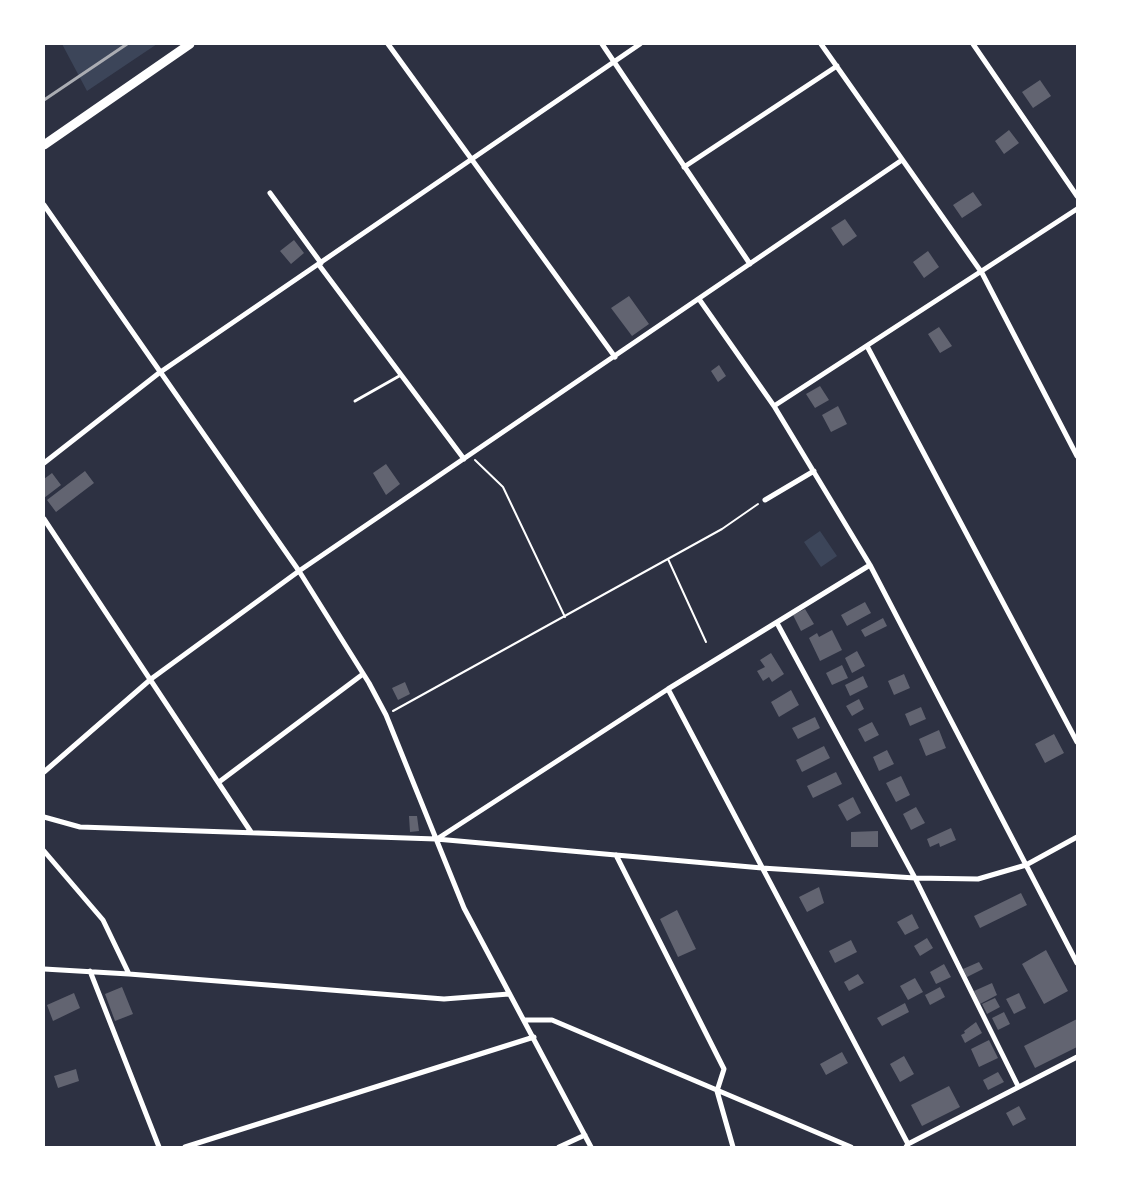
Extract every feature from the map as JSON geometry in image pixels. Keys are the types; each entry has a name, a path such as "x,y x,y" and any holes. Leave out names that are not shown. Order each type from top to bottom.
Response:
{"street":[{"path":"44,145 190,44"},
{"path":"388,44 615,357"},
{"path":"602,44 750,264"},
{"path":"44,463 159,373 472,161 640,44"},
{"path":"821,44 982,273 1077,456"},
{"path":"973,44 1077,196"},
{"path":"684,167 836,66"},
{"path":"44,772 151,679 299,571 902,160"},
{"path":"270,193 464,459"},
{"path":"44,205 159,373 299,571 363,674 386,715 464,908 534,1037 590,1147"},
{"path":"774,406 982,273 1077,209"},
{"path":"699,300 774,406 870,565 1077,963"},
{"path":"867,346 1077,742"},
{"path":"764,500 814,471"},
{"path":"44,520 252,832"},
{"path":"436,839 668,689 870,565"},
{"path":"777,623 914,878 1018,1086"},
{"path":"219,782 363,674"},
{"path":"668,689 907,1145 1077,1057"},
{"path":"44,817 80,827 436,839 762,868 914,878 978,879 1026,865 1077,837"},
{"path":"44,851 103,920 129,974"},
{"path":"616,855 724,1069 717,1091 734,1147"},
{"path":"44,969 444,999 509,994"},
{"path":"90,971 159,1147"},
{"path":"524,1020 552,1020 851,1147"},
{"path":"185,1147 534,1037"},
{"path":"560,1147 584,1135"}],"lane":[{"path":"355,401 401,375"}],"path":[{"path":"470,455 503,487 565,616"},
{"path":"386,715 722,529 764,500"},
{"path":"668,559 706,642"}],"shaded area":[{"path":"62,44 157,44 87,91"},
{"path":"820,531 837,556 821,567 804,542"}],"building":[{"path":"1040,80 1051,96 1033,108 1022,92"},
{"path":"1009,130 1019,143 1004,154 995,141"},
{"path":"973,192 982,205 962,218 953,205"},
{"path":"845,219 857,236 843,246 831,228"},
{"path":"294,240 304,253 291,264 280,251"},
{"path":"928,251 939,267 924,278 913,262"},
{"path":"629,296 649,324 632,336 611,308"},
{"path":"939,327 952,346 940,353 928,334"},
{"path":"719,365 726,376 718,382 711,371"},
{"path":"820,386 829,400 815,408 806,394"},
{"path":"838,406 847,424 831,432 822,415"},
{"path":"386,464 400,484 386,495 373,473"},
{"path":"85,471 94,483 56,512 47,500"},
{"path":"52,473 61,485 44,498 44,479"},
{"path":"865,602 871,613 847,626 841,615"},
{"path":"805,609 814,624 801,631 793,615"},
{"path":"883,618 887,626 865,637 861,630"},
{"path":"832,630 842,650 820,661 809,638 817,633 819,637"},
{"path":"857,651 865,666 852,673 845,658"},
{"path":"771,653 784,674 772,682 769,677 763,681 757,671 765,667 760,660"},
{"path":"842,665 848,678 832,685 826,673"},
{"path":"904,674 910,688 894,695 888,681"},
{"path":"863,676 868,687 850,696 845,685"},
{"path":"405,682 410,694 398,700 392,688"},
{"path":"791,690 799,705 779,717 771,702"},
{"path":"859,699 864,709 852,716 846,706"},
{"path":"921,707 926,719 910,726 905,714"},
{"path":"815,717 820,728 798,739 792,728"},
{"path":"872,722 879,735 865,742 858,729"},
{"path":"939,730 946,748 926,756 919,739"},
{"path":"1054,734 1064,753 1045,763 1035,744"},
{"path":"824,746 830,758 802,772 796,760"},
{"path":"887,750 894,764 879,771 873,757"},
{"path":"836,772 842,784 813,798 807,786"},
{"path":"901,776 910,795 896,802 886,783"},
{"path":"853,797 861,813 847,821 838,805"},
{"path":"916,807 925,823 911,830 903,814"},
{"path":"409,816 417,816 419,831 410,832"},
{"path":"951,828 956,840 940,847 939,843 930,847 927,839"},
{"path":"878,831 878,847 851,847 851,832"},
{"path":"819,887 824,903 807,912 799,897"},
{"path":"1021,893 1027,905 980,928 974,916"},
{"path":"677,910 696,949 678,957 660,919"},
{"path":"912,914 919,928 905,935 897,922"},
{"path":"927,938 933,948 920,956 914,946"},
{"path":"851,940 857,952 835,963 829,951"},
{"path":"1046,950 1068,991 1044,1004 1022,964"},
{"path":"979,962 983,969 967,977 963,969"},
{"path":"944,964 951,977 936,984 930,972"},
{"path":"858,974 864,983 849,991 844,982"},
{"path":"915,978 923,992 908,1000 900,986"},
{"path":"992,983 997,995 980,1004 974,991"},
{"path":"122,987 133,1014 115,1021 105,994"},
{"path":"940,987 945,997 930,1005 925,995"},
{"path":"74,993 80,1008 53,1021 47,1005"},
{"path":"1019,993 1026,1008 1014,1014 1006,999"},
{"path":"995,998 1000,1007 987,1014 982,1004"},
{"path":"905,1003 909,1012 882,1026 877,1018"},
{"path":"1004,1012 1010,1024 998,1030 992,1018"},
{"path":"1077,1019 1077,1047 1035,1068 1024,1046"},
{"path":"976,1022 982,1033 965,1043 961,1035"},
{"path":"989,1040 998,1058 979,1067 971,1049"},
{"path":"842,1052 848,1063 826,1075 820,1064"},
{"path":"904,1056 914,1074 900,1082 890,1064"},
{"path":"76,1069 79,1081 58,1088 54,1076"},
{"path":"998,1072 1004,1082 988,1090 983,1080"},
{"path":"949,1086 960,1107 922,1126 911,1105"},
{"path":"1019,1106 1026,1119 1013,1126 1006,1113"}],"railway":[{"path":"44,100 127,44"}]}
